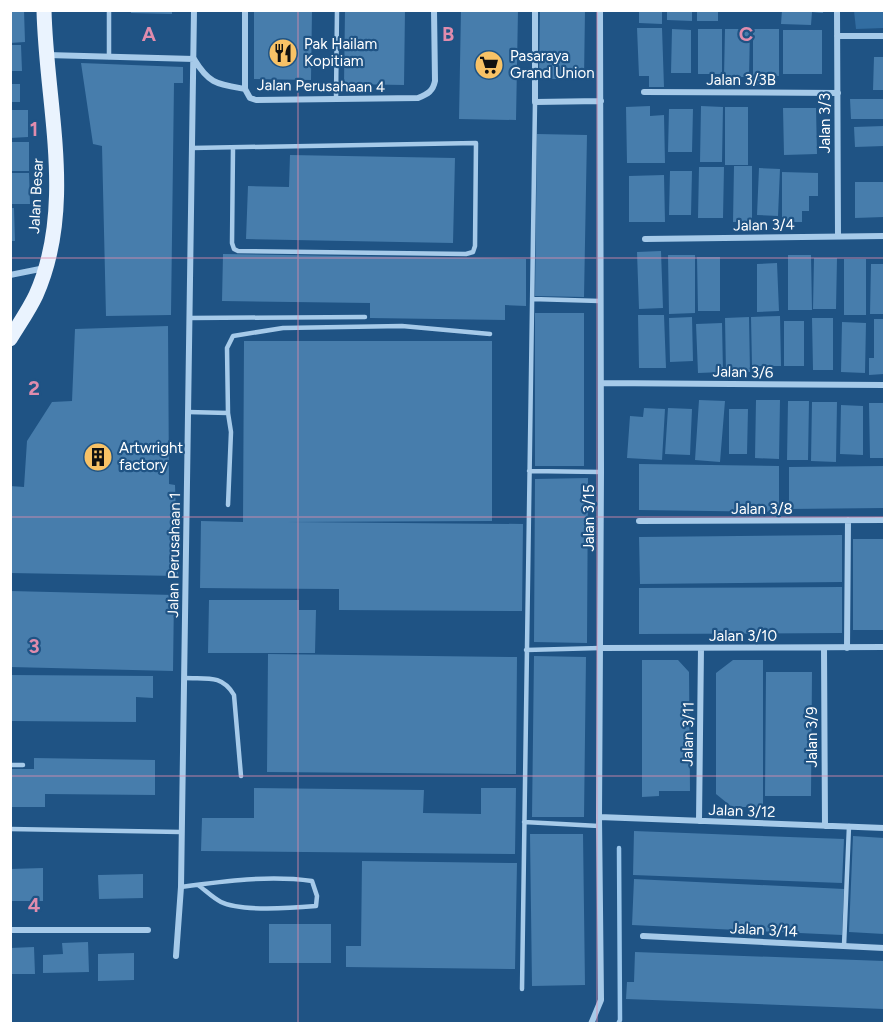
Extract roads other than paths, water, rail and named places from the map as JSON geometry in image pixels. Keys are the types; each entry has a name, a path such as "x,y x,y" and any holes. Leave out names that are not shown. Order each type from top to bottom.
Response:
{"main road":[{"name":"Jalan Besar","path":"12,332 36,295 53,233 57,154 45,55 44,10"}],"street":[{"name":"Jalan Perusahaan 1","path":"176,956 181,887 194,10"},
{"path":"245,89 246,10"},
{"name":"Jalan Perusahaan 4","path":"194,59 204,75 211,80 218,84 245,89 250,98 256,100 418,98 428,95 435,81 434,10"},
{"path":"535,10 535,102 601,102"},
{"name":"Jalan 3/15","path":"591,1023 601,1000 599,826 602,472 600,10"},
{"name":"Jalan 3/3","path":"837,10 838,236"},
{"path":"837,36 885,36"},
{"path":"45,55 194,59"},
{"name":"Jalan 3/3B","path":"644,92 838,93"},
{"name":"Jalan 3/4","path":"645,239 885,236"},
{"path":"10,275 45,268"},
{"name":"Jalan 3/6","path":"601,383 885,386"},
{"path":"847,648 848,520"},
{"name":"Jalan 3/8","path":"639,521 885,520"},
{"name":"Jalan 3/10","path":"601,648 885,647"},
{"name":"Jalan 3/11","path":"699,821 701,648"},
{"name":"Jalan 3/9","path":"824,648 825,826"},
{"name":"Jalan 3/12","path":"599,818 885,828"},
{"path":"10,930 148,930"},
{"name":"Jalan 3/14","path":"643,936 885,948"}],"lane":[{"path":"109,10 109,57"},
{"path":"336,99 337,10"},
{"path":"522,989 535,102"},
{"path":"192,148 476,143 475,246 473,252 466,254 238,251 234,249 232,243 233,148"},
{"path":"532,299 600,301"},
{"path":"190,318 365,317"},
{"path":"228,505 231,432 228,413 227,348 233,336 283,328 402,326 490,334"},
{"path":"188,412 228,413"},
{"path":"529,471 602,472"},
{"path":"526,650 601,648"},
{"path":"184,678 218,679 229,686 234,695 241,776"},
{"path":"10,765 23,765"},
{"path":"524,822 599,826"},
{"path":"844,946 849,826"},
{"path":"10,829 181,832"},
{"path":"181,887 232,880 312,880 317,896 316,906 284,909 238,906 221,902 198,885"}],"waterway":[{"path":"618,1024 620,1020 619,848"}],"place":[{"name":"Pak Hailam Kopitiam","path":"283,53"},
{"name":"Pasaraya Grand Union","path":"489,65"},
{"name":"Artwright factory","path":"98,457"}]}
